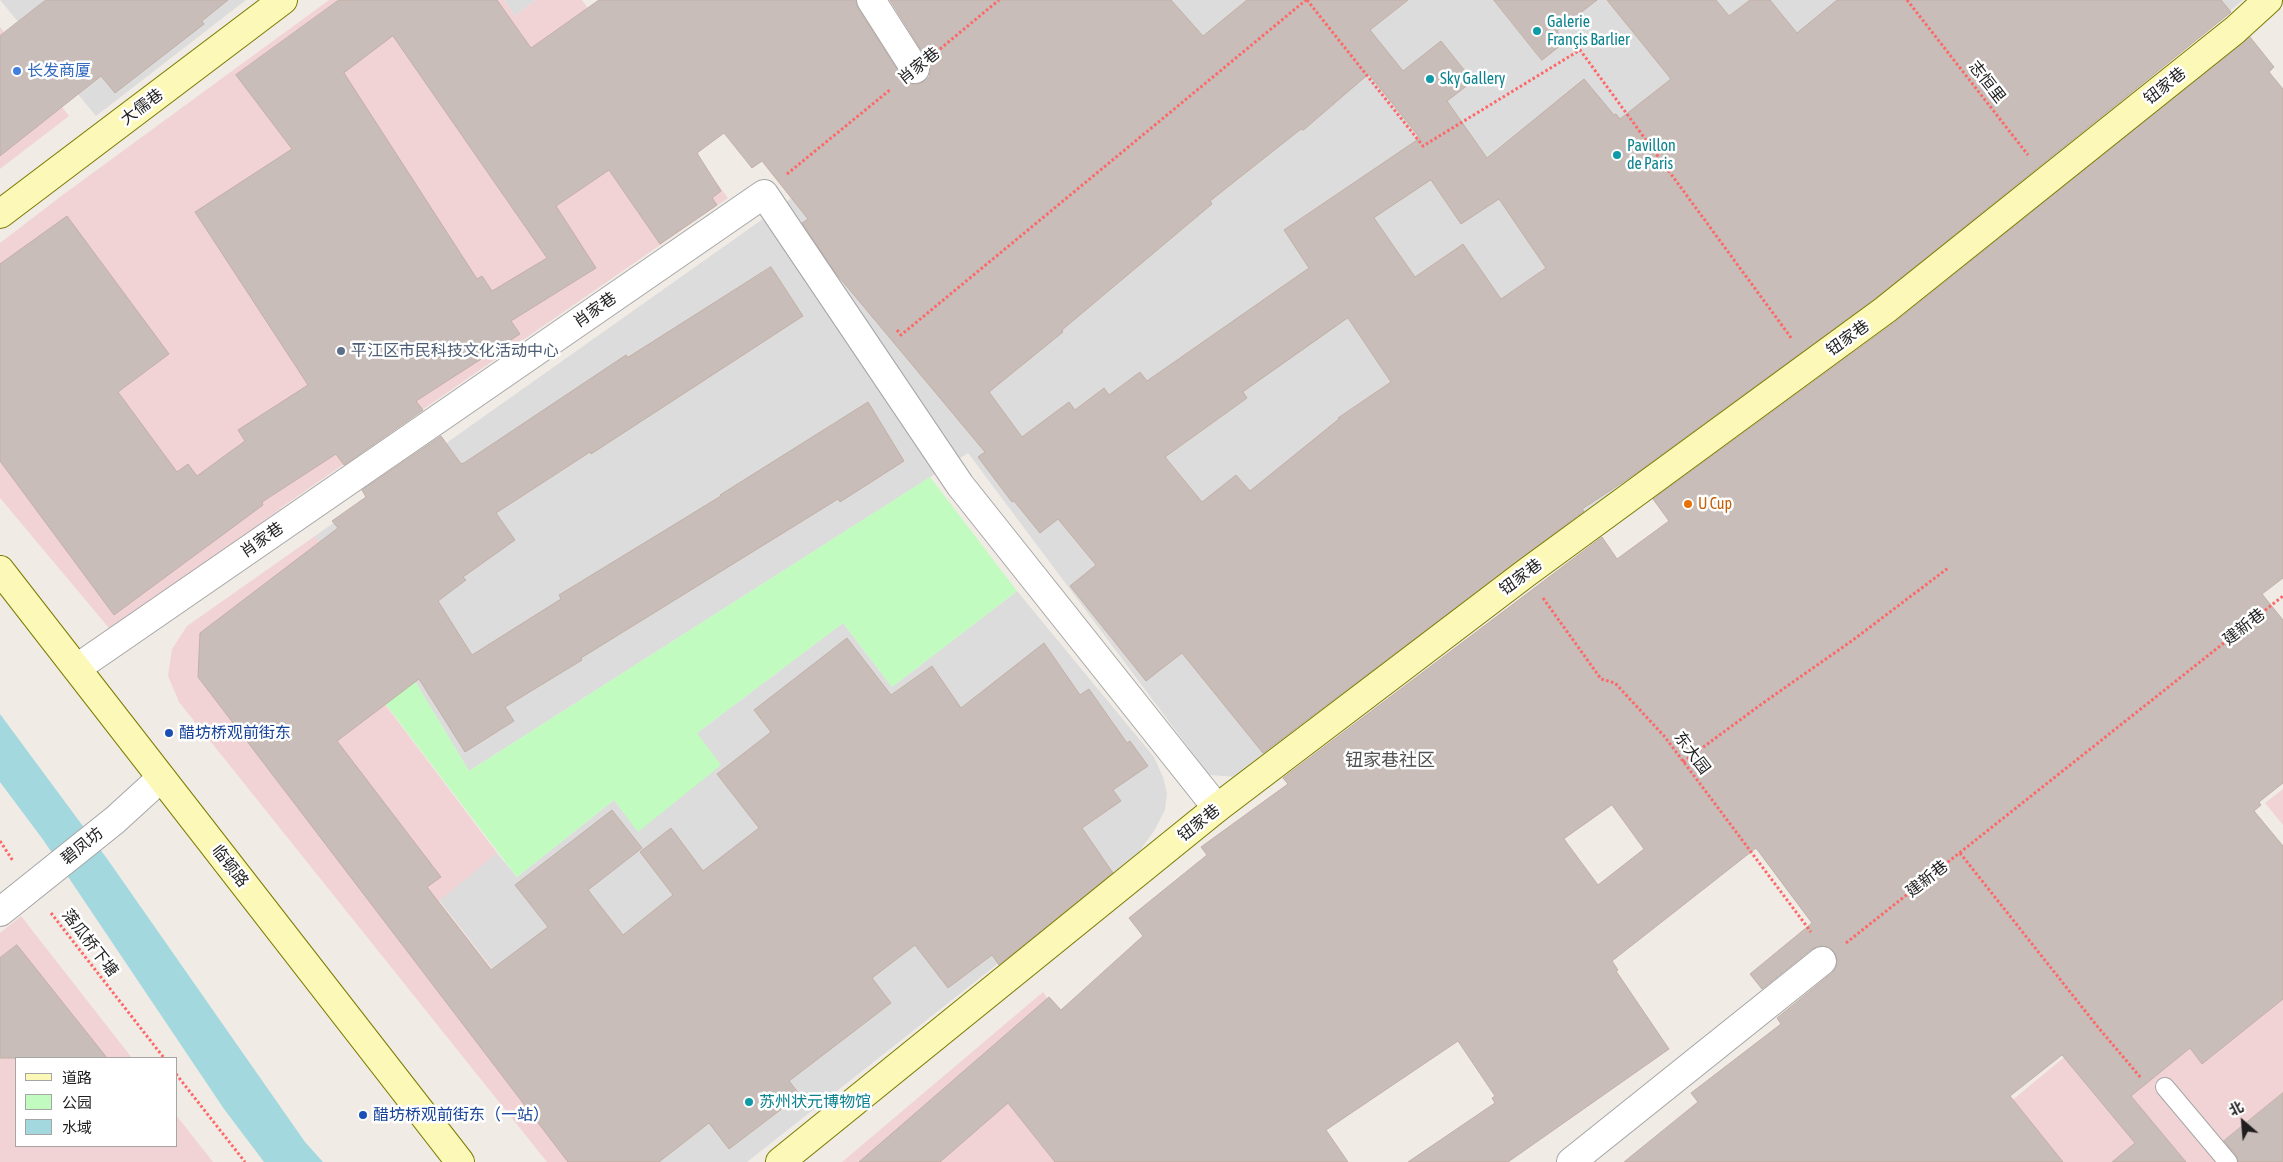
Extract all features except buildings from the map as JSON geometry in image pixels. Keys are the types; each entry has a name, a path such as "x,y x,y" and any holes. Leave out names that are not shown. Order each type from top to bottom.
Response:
{"street":[{"name":"大儒巷","path":"0,214 283,0"},
{"path":"871,0 915,69"},
{"name":"钮家巷","path":"780,1162 1217,808 1526,573 1885,310 2235,30 2268,0"},
{"path":"764,194 960,484 1217,808"},
{"name":"肖家巷","path":"77,668 764,194"},
{"name":"临顿路","path":"0,570 460,1162"},
{"name":"碧凤坊","path":"0,912 115,820 161,778"},
{"path":"1571,1162 1822,961"}],"lane":[{"path":"2165,1086 2228,1162"}],"path":[{"name":"肖家巷","path":"764,194 999,0"},
{"path":"895,327 901,335 1307,0 1423,146 1580,50 1811,364"},
{"name":"志恒里","path":"1907,0 2047,180"},
{"path":"1683,762 1854,640 1948,568"},
{"name":"东大园","path":"1526,573 1601,679 1615,683 1665,737 1814,937 1822,961"},
{"name":"建新巷","path":"1822,961 2283,596"},
{"name":"落瓜桥下塘","path":"0,841 31,888 163,1057"},
{"path":"1960,853 2139,1077 2165,1086"},
{"path":"178,1077 245,1162"}],"shaded area":[{"path":"0,0 246,0 96,116"},
{"name":"平江区市民科技文化活动中心","path":"329,0 504,0 515,16 536,0 582,0 728,198 285,505 114,634 0,498 0,243"},
{"path":"504,0 536,0 515,16"},
{"path":"1026,0 2243,0 2085,133 1854,315 1238,777 1209,775 968,453 469,771 392,644 315,536 784,204"},
{"name":"长发商厦","path":"0,27 69,116 0,169"},
{"path":"315,536 392,644 381,699 497,853 439,901 642,1162 547,1162 179,702 168,676 172,649 187,626"},
{"path":"1017,591 1154,757 1163,777 1167,793 1165,810 1154,831 1138,853 747,1162 642,1162 439,900 497,853 517,877 614,800 638,831 697,733 843,623 892,687"},
{"path":"2283,789 2283,825 2265,803"},
{"path":"21,916 131,1057 15,1057 15,1147 178,1147 178,1118 213,1162 0,1162 0,933"},
{"path":"2283,967 2283,1162 2029,1162 1992,1117 2091,1035"},
{"path":"1043,992 1168,1162 842,1162"}],"green space":[{"path":"930,477 1017,591 892,687 843,623 697,733 721,765 638,832 614,800 517,877 381,698 412,676 469,771"}],"water":[{"path":"0,714 108,860 305,1142 323,1162 264,1162 224,1109 44,841 0,782"}],"place":[{"name":"Galerie Françis Barlier","path":"1537,31"},
{"name":"长发商厦","path":"17,71"},
{"name":"Sky Gallery","path":"1430,79"},
{"name":"Pavillon de Paris","path":"1617,155"},
{"name":"平江区市民科技文化活动中心","path":"341,351"},
{"name":"U Cup","path":"1688,504"},
{"name":"醋坊桥观前街东","path":"169,733"},
{"name":"苏州状元博物馆","path":"749,1102"},
{"name":"醋坊桥观前街东（一站）","path":"363,1115"}],"district":[{"name":"钮家巷社区","path":"1390,760"}]}
